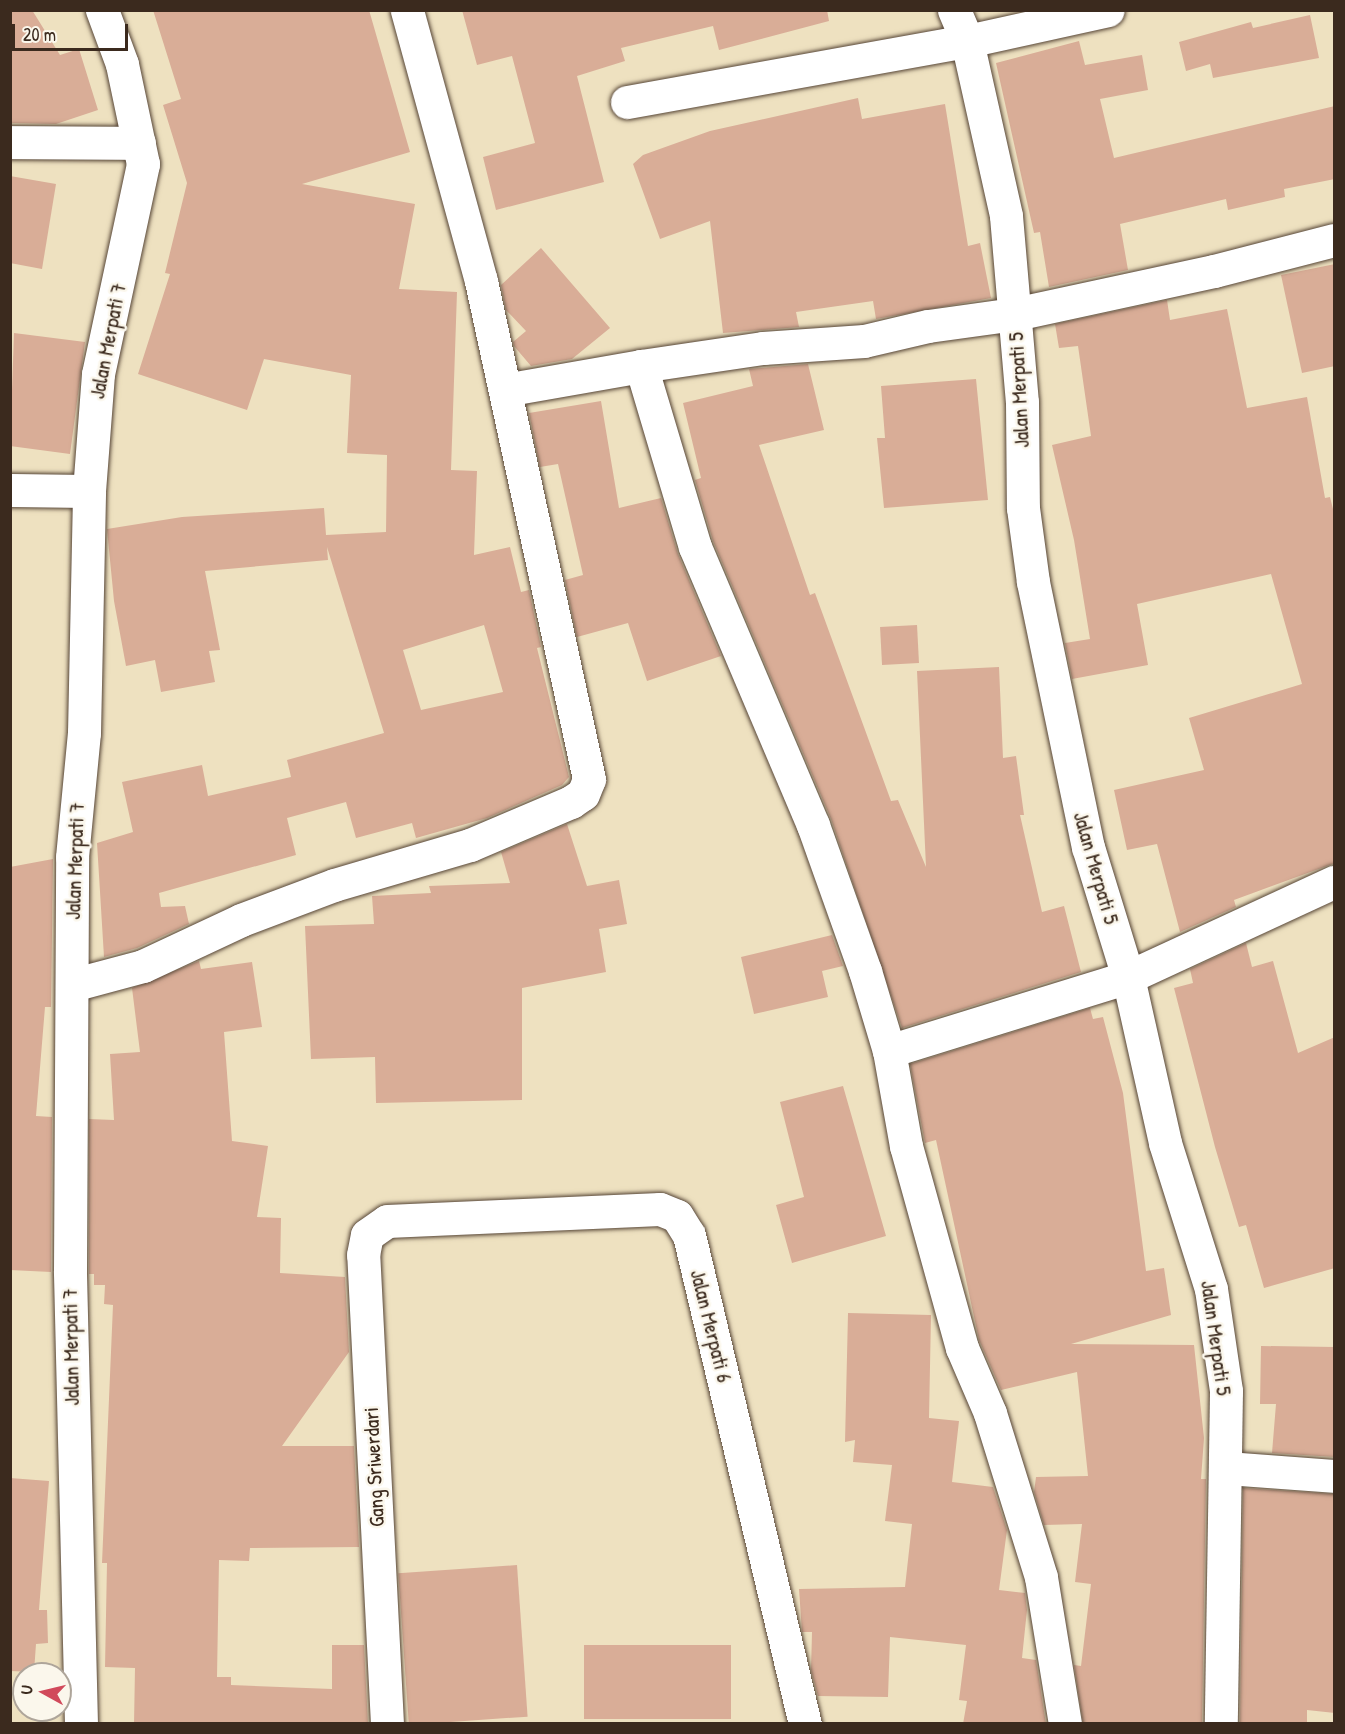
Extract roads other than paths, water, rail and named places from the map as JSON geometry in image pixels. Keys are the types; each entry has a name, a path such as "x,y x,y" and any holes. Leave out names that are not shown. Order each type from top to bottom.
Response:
{"street":[{"name":"Jalan Merpati 7","path":"81,1724 70,1271 72,857 84,733 89,491 98,374 143,164 122,64 102,10"},
{"path":"72,985 143,966 241,920 334,885 470,845 571,802 583,794 589,779 505,390 446,143 407,10"},
{"name":"Jalan Merpati 5","path":"954,10 967,41 1006,216 1022,402 1023,508 1033,582 1088,847 1128,977 1166,1143 1211,1289 1226,1391 1221,1724"},
{"path":"627,102 967,41 1108,10"},
{"path":"10,142 139,143"},
{"path":"505,390 640,366 763,348 864,341 928,326 1015,314 1214,271 1335,240"},
{"path":"640,366 695,547 813,825 889,1051 906,1146 962,1348 990,1413 1041,1577 1065,1724"},
{"path":"10,489 89,491"},
{"path":"889,1051 1128,977 1335,882"},
{"name":"Jalan Merpati 6","path":"387,1221 660,1209 677,1216 689,1235 805,1724"},
{"name":"Gang Sriwerdari","path":"387,1221 366,1235 363,1255 387,1724"},
{"path":"1226,1468 1335,1476"}]}
